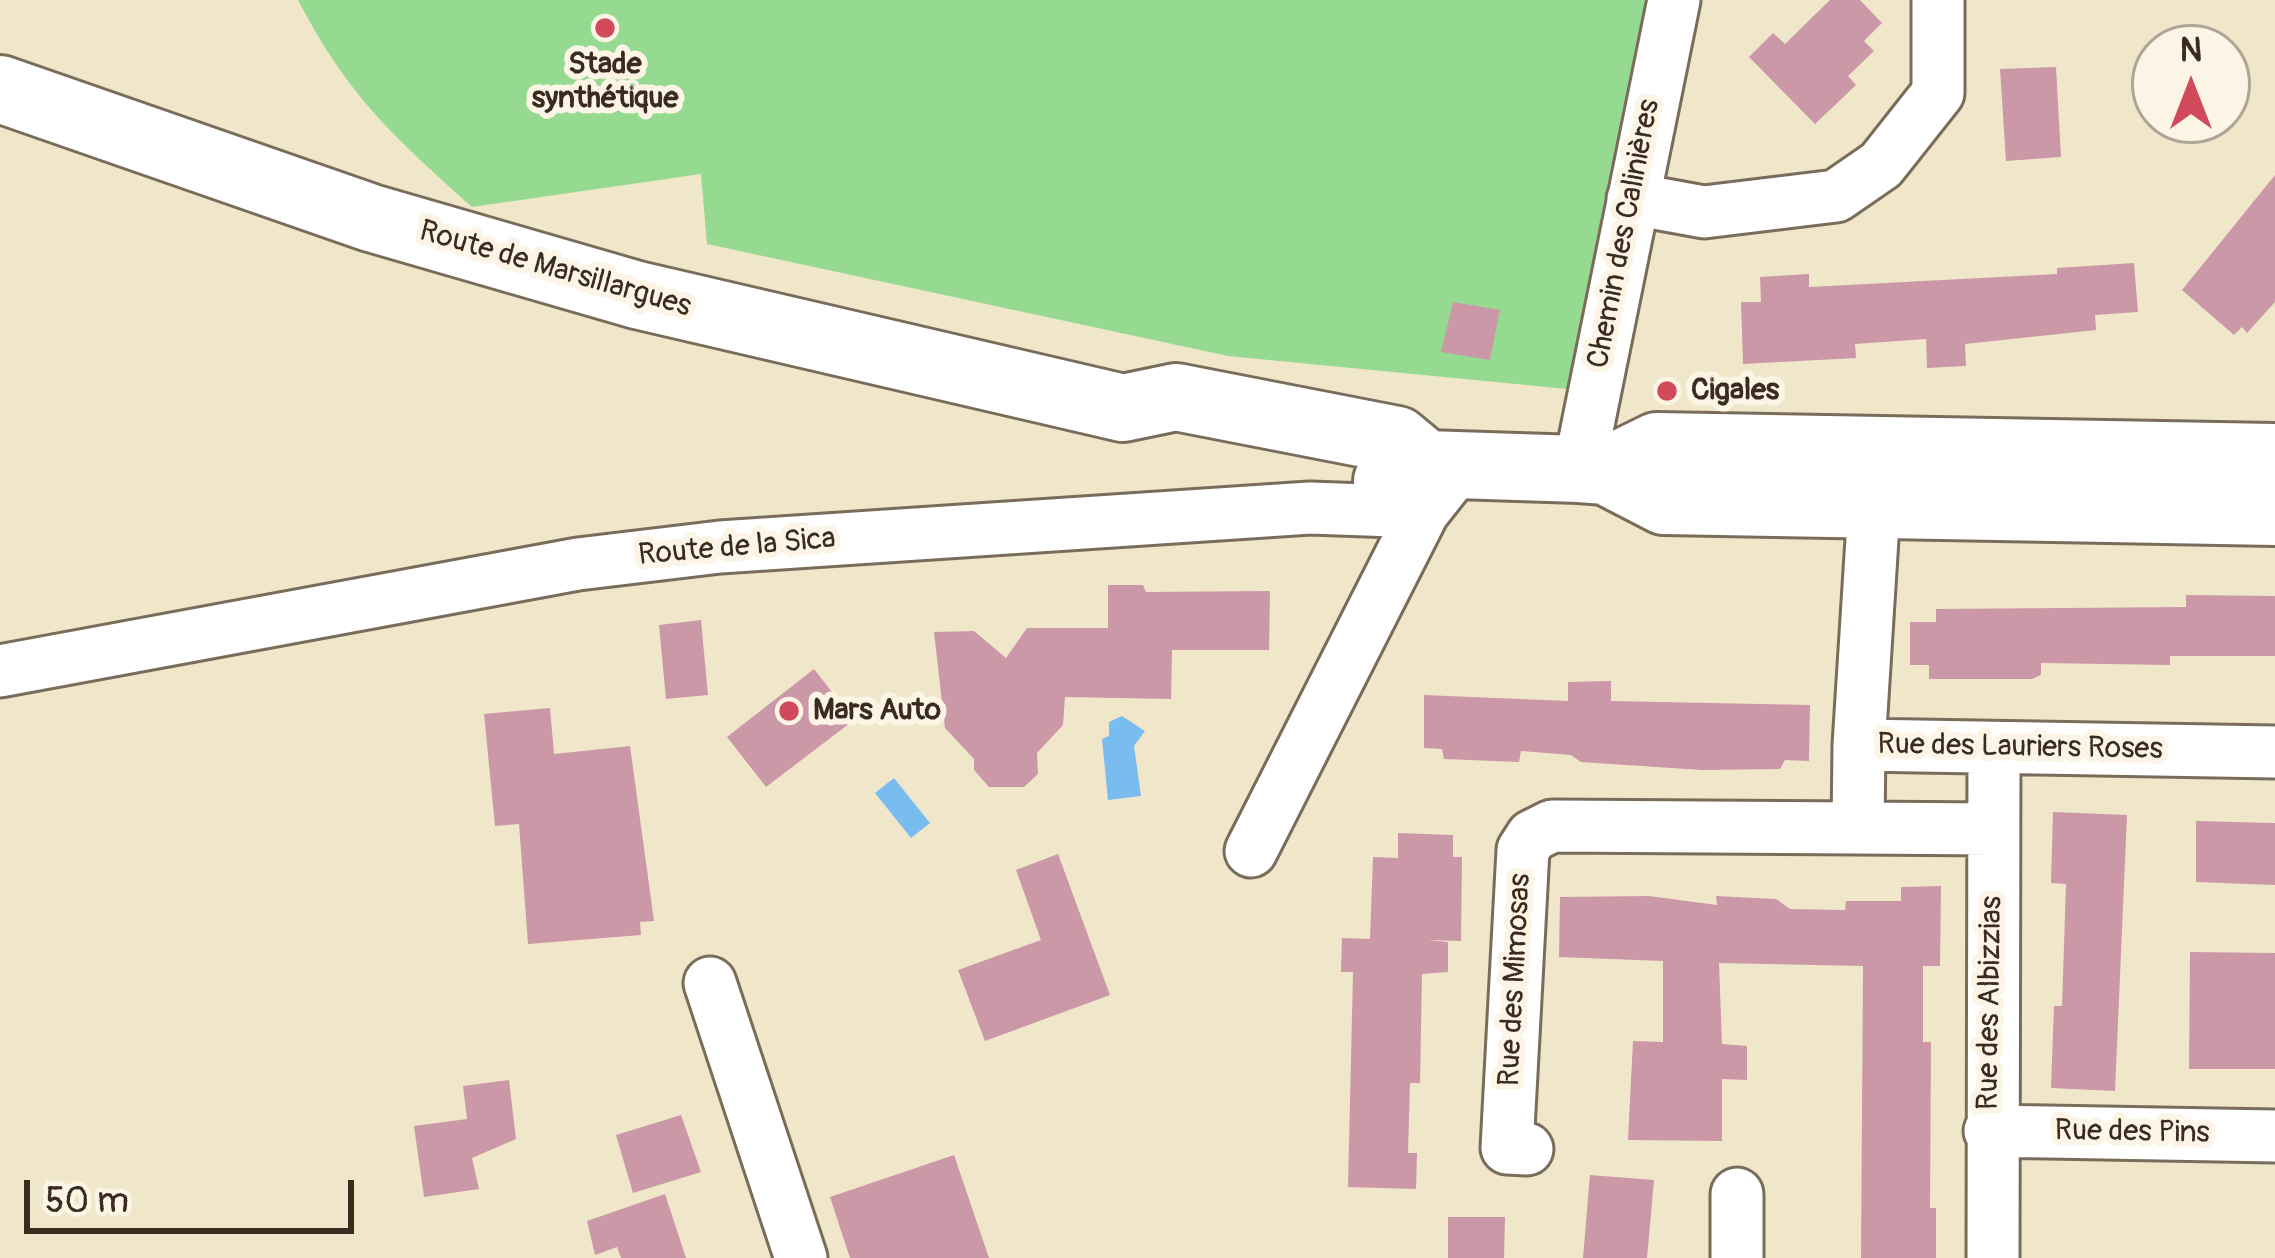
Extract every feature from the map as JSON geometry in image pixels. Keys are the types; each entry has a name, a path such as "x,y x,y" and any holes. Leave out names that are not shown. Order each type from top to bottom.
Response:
{"main road":[{"name":"Route de Marsillargues","path":"0,89 370,218 637,295 1123,408 1159,438 1384,483 1593,470"},
{"path":"1593,470 1657,446 1880,477 2275,512"},
{"path":"1880,477 2275,457"}],"street":[{"name":"Chemin des Calinières","path":"1593,470 1634,199 1675,0"},
{"path":"1634,199 1704,212 1836,196 1881,165 1939,93 1938,0"},
{"name":"Rue des Lauriers Roses","path":"1880,477 1859,746 2275,752"},
{"path":"1251,851 1436,480"},
{"name":"Route de la Sica","path":"0,670 578,564 720,547 1288,509 1436,480"},
{"path":"1858,828 1859,746"},
{"name":"Rue des Albizzias","path":"1993,1258 1994,748"},
{"name":"Rue des Mimosas","path":"1527,1149 1507,1148 1523,850 1532,836 1552,826 1993,829"},
{"path":"710,983 801,1258"},
{"name":"Rue des Pins","path":"1990,1131 2275,1136"},
{"path":"1737,1195 1737,1258"}],"green space":[{"path":"298,0 1649,0 1567,389 1228,356 707,244 701,174 472,207 374,113 335,63"}],"water":[{"path":"1122,716 1145,731 1134,746 1141,796 1108,800 1102,739 1109,736 1109,722"},
{"path":"894,778 930,823 911,838 875,793"}],"building":[{"path":"1830,0 1860,0 1882,23 1864,41 1874,51 1848,76 1856,85 1815,124 1749,57 1773,33 1785,44"},
{"path":"2056,67 2061,157 2006,161 2000,69"},
{"path":"2275,175 2275,302 2247,333 2242,327 2234,335 2182,290"},
{"path":"2134,263 2138,312 2095,315 2096,330 1965,344 1966,366 1927,368 1926,339 1855,344 1856,358 1743,364 1741,302 1761,302 1760,277 1809,274 1809,287 2057,274 2057,268"},
{"path":"1453,302 1500,310 1490,360 1441,352"},
{"path":"1108,585 1143,585 1146,592 1270,591 1269,650 1172,650 1171,699 1065,697 1063,725 1037,753 1038,774 1024,787 989,787 974,770 974,759 945,728 934,632 974,631 1006,658 1027,628 1108,628"},
{"path":"2186,595 2275,596 2275,656 2170,656 2170,665 2041,663 2041,675 2032,679 1929,679 1929,665 1910,665 1910,622 1936,622 1936,609 2186,607"},
{"path":"701,620 708,695 666,699 659,625"},
{"path":"814,669 854,720 766,787 727,737"},
{"path":"1611,681 1611,701 1810,705 1809,761 1785,760 1780,769 1702,770 1581,762 1571,755 1521,751 1519,762 1444,759 1442,749 1424,748 1424,695 1568,701 1568,682"},
{"path":"550,708 554,754 630,746 654,921 640,922 641,935 528,944 519,824 495,826 484,714"},
{"path":"2053,812 2127,815 2115,1091 2051,1088 2054,1006 2062,1006 2066,884 2051,883"},
{"path":"2196,821 2275,823 2275,885 2196,882"},
{"path":"1398,833 1453,835 1453,857 1462,857 1461,941 1427,940 1448,942 1448,972 1422,974 1420,1083 1410,1083 1408,1153 1417,1153 1416,1189 1348,1187 1353,972 1341,972 1342,938 1370,939 1373,857 1398,858"},
{"path":"1058,854 1110,995 985,1041 958,970 1041,940 1016,870"},
{"path":"1941,886 1940,966 1923,966 1923,1042 1931,1042 1930,1208 1936,1208 1936,1258 1861,1258 1863,966 1719,963 1722,1044 1747,1046 1747,1080 1722,1079 1722,1141 1628,1140 1633,1041 1663,1042 1663,961 1559,957 1560,897 1649,896 1717,905 1716,896 1776,899 1790,909 1845,910 1846,901 1901,901 1901,887"},
{"path":"2190,952 2275,953 2275,1069 2189,1069"},
{"path":"509,1080 516,1139 472,1158 479,1189 424,1197 414,1126 467,1119 463,1086"},
{"path":"681,1115 701,1172 633,1193 616,1135"},
{"path":"954,1155 989,1258 850,1258 830,1197"},
{"path":"1590,1175 1654,1180 1647,1258 1583,1258"},
{"path":"665,1194 686,1258 621,1258 617,1247 595,1255 587,1221"},
{"path":"1448,1217 1505,1217 1504,1258 1448,1258"}],"place":[{"name":"Stade synthétique","path":"605,28"},
{"name":"Cigales","path":"1667,391"},
{"name":"Mars Auto","path":"789,711"}]}
